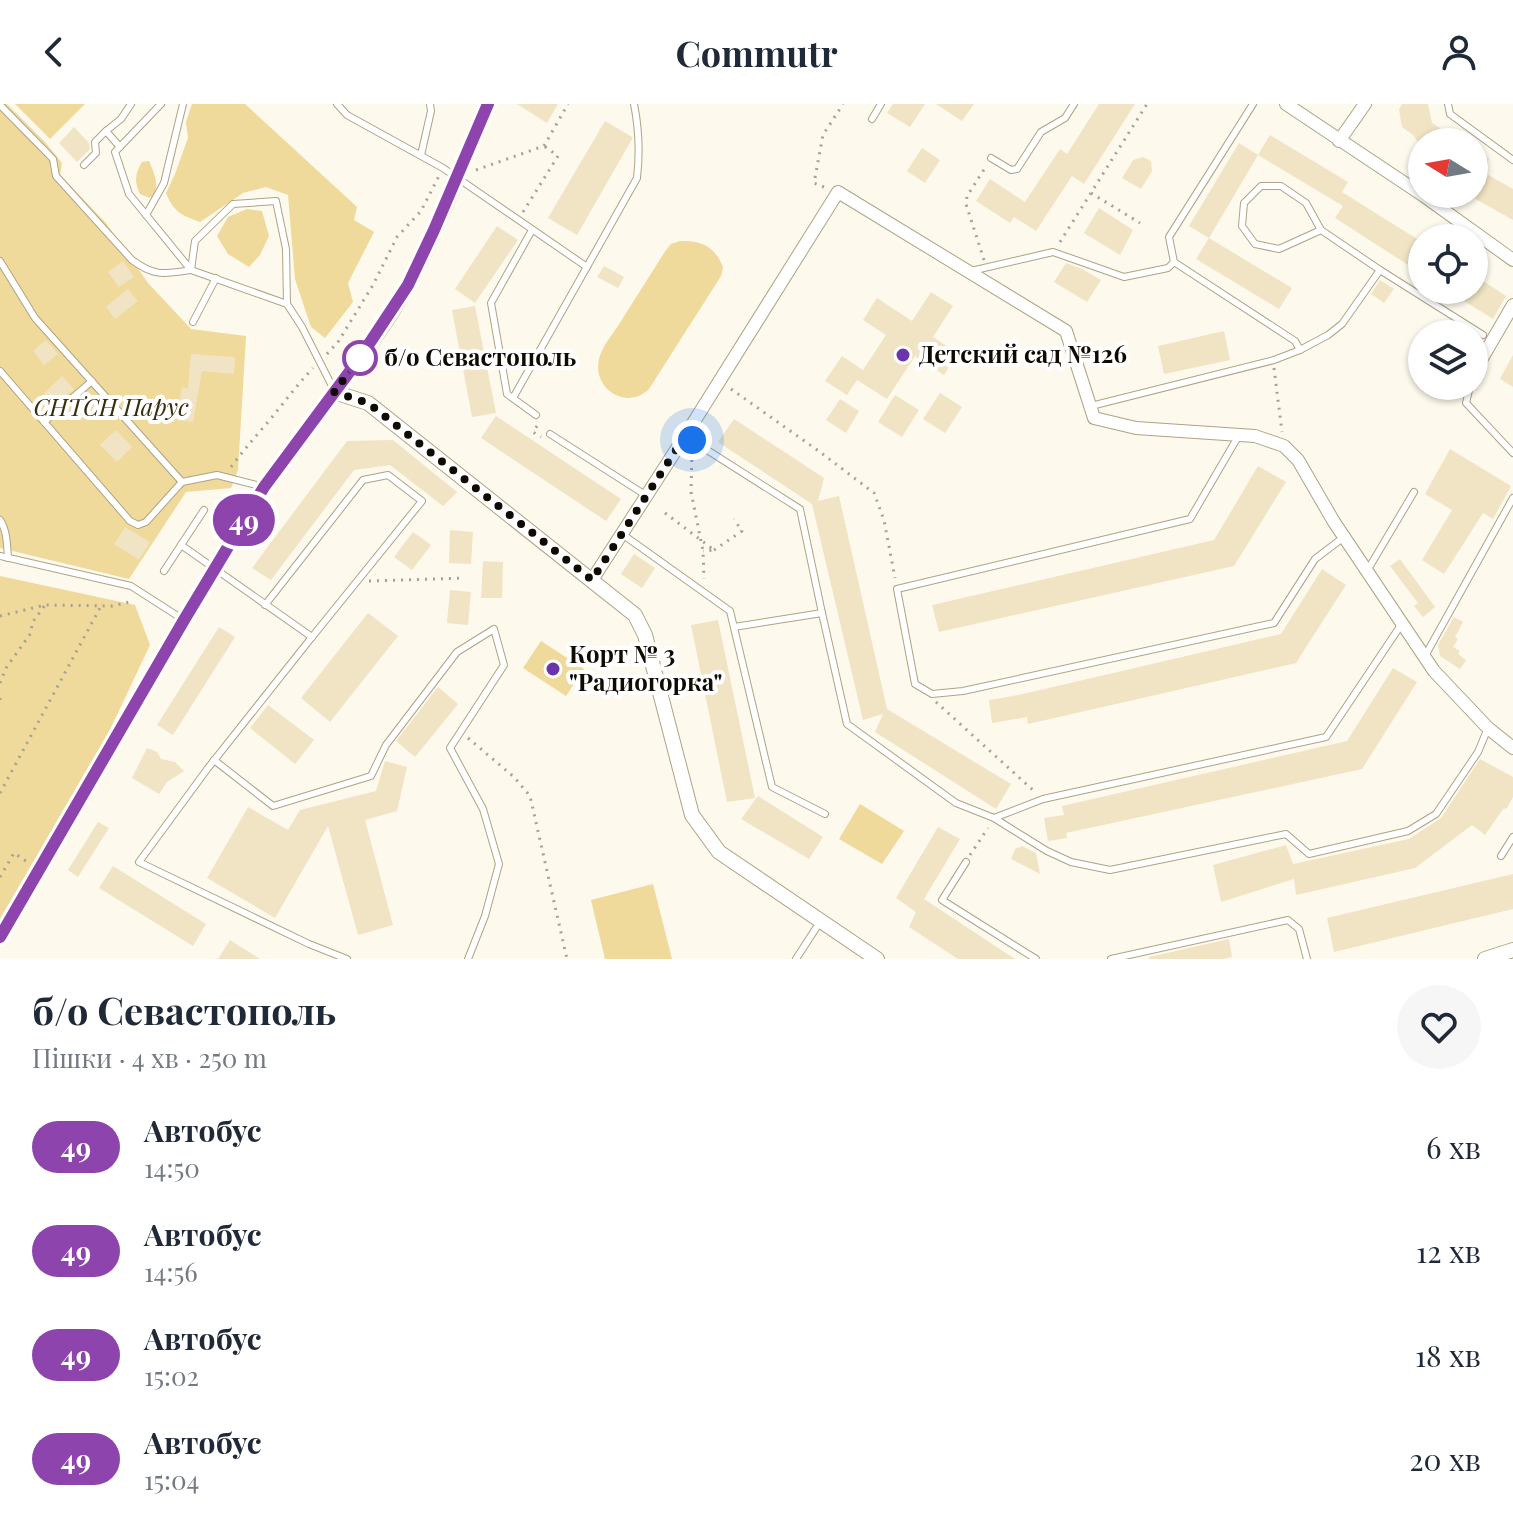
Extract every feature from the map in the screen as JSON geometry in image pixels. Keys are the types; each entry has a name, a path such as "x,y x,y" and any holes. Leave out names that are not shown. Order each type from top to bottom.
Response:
{"street":[{"path":"0,937 264,487 378,332 408,285 488,104"},
{"path":"1286,104 1513,260"},
{"path":"1339,141 1365,104"},
{"path":"592,580 688,438 719,381 838,192 1066,331 1094,418 1136,428 1255,436 1284,446 1298,460 1344,537 1434,671 1488,728 1513,748"},
{"path":"1488,353 1508,325 1513,305"},
{"path":"334,392 368,403 635,615 645,635 692,815 719,852 822,920 872,958"},
{"path":"1485,959 1513,950"}],"lane":[{"path":"84,165 96,153 95,142 121,119 131,104"},
{"path":"161,104 115,152 129,194 191,270"},
{"path":"146,215 164,183 183,104"},
{"path":"337,104 347,115 457,177 587,267"},
{"path":"421,155 430,104"},
{"path":"513,398 637,178 639,130 634,104"},
{"path":"872,119 881,104"},
{"path":"991,158 1011,170 1017,169 1041,132 1065,118 1074,104"},
{"path":"1253,104 1169,237 1174,262 1295,341 1300,350"},
{"path":"1448,104 1450,114 1513,160"},
{"path":"0,105 53,159 56,176 132,260 146,270 161,274 191,270 287,304"},
{"path":"106,131 120,147"},
{"path":"1321,230 1279,249 1255,244 1242,226 1244,203 1261,186 1281,186 1306,203 1321,230 1459,320"},
{"path":"191,270 195,241 233,204 276,201 286,249 287,304 334,392"},
{"path":"532,230 491,303 507,394 536,415"},
{"path":"969,271 1053,252 1124,277 1168,268 1174,262"},
{"path":"0,261 35,318 182,482"},
{"path":"1091,406 1274,360 1300,350 1342,324 1380,270"},
{"path":"193,322 216,278"},
{"path":"0,371 130,521 138,525 146,522 182,482 217,475 264,487"},
{"path":"44,422 92,381"},
{"path":"1467,400 1466,403 1513,453"},
{"path":"550,434 647,496"},
{"path":"1239,434 1190,519 897,589 915,684 932,694 963,691 1274,623 1315,559 1344,537"},
{"path":"688,438 800,509 847,724 956,803 994,818 1071,862 1110,870 1286,834 1309,854 1408,831 1436,814 1478,752 1488,728"},
{"path":"265,605 363,480 388,475 422,501 214,760 139,862 309,944 347,959"},
{"path":"1367,571 1414,492"},
{"path":"1424,656 1513,498"},
{"path":"164,571 204,510"},
{"path":"0,520 8,558"},
{"path":"622,534 730,611 772,787 825,814"},
{"path":"181,545 312,637"},
{"path":"0,556 131,586 184,620"},
{"path":"734,627 822,613"},
{"path":"994,818 1043,799 1326,737 1402,625"},
{"path":"214,760 273,806 371,776 386,745 457,652 494,629 504,665 450,748 483,809 499,864 485,916 468,959"},
{"path":"1501,856 1513,837"},
{"path":"966,862 942,900 1036,959"},
{"path":"796,959 822,920"},
{"path":"1111,959 1288,920 1299,929 1307,959"}],"path":[{"path":"477,170 544,146 568,104"},
{"path":"814,183 823,135 843,104"},
{"path":"1053,252 1147,104"},
{"path":"518,220 558,156 544,146"},
{"path":"987,267 966,204 967,196 991,158"},
{"path":"225,477 292,390 338,342 373,285 397,237 421,211 443,168"},
{"path":"1091,193 1140,223"},
{"path":"1274,360 1284,446"},
{"path":"719,381 874,493 884,520 897,589"},
{"path":"533,432 541,437"},
{"path":"688,438 691,492 703,551 704,581"},
{"path":"665,513 714,550"},
{"path":"703,551 714,550 742,531 734,519"},
{"path":"357,582 464,578"},
{"path":"0,616 45,605 112,606 149,597"},
{"path":"0,683 45,605"},
{"path":"0,793 101,606"},
{"path":"932,694 938,705 1043,799"},
{"path":"461,731 514,777 530,796 567,959"},
{"path":"976,846 994,818"}],"green space":[{"name":"СНТСН Парус","path":"0,104 7,104 45,142 62,163 60,175 106,223 148,283 191,329 246,336 238,470 231,488 186,492 129,579 0,548"},
{"path":"15,104 85,104 50,139"},
{"path":"192,104 245,104 357,207 354,220 374,232 348,283 353,302 325,338 311,327 295,279 288,195 266,187 243,193 200,222 179,212 169,200 166,193 188,138 186,122"},
{"path":"149,161 156,186 150,198 140,194 136,182 142,162"},
{"path":"247,209 262,211 269,236 260,255 249,267 228,254 217,236 228,217"},
{"path":"695,242 712,250 723,267 721,276 649,389 631,398 613,394 598,370 600,355 664,253 671,244"},
{"path":"0,576 135,605 150,645 63,829 0,925"},
{"name":"Корт № 3 \"Радиогорка\"","path":"541,641 584,669 566,696 523,668"},
{"path":"860,804 904,831 882,864 839,839"},
{"path":"653,884 672,959 605,959 591,900"}],"building":[{"path":"517,104 558,104 547,123"},
{"path":"893,104 925,104 910,127 887,113"},
{"path":"936,104 974,104 962,121"},
{"path":"1099,104 1135,104 1084,184 1072,176 1036,231 1014,217 1010,223 976,201 990,179 1025,202 1060,149 1067,154"},
{"path":"1402,104 1428,104 1432,123 1440,128 1408,128 1408,131 1402,127 1399,109"},
{"path":"605,121 632,139 577,235 548,218"},
{"path":"74,127 89,143 90,149 77,162 59,143"},
{"path":"1270,135 1348,182 1342,192 1408,233 1408,265 1335,218 1343,206 1258,155"},
{"path":"1239,143 1258,155 1209,238 1189,226"},
{"path":"922,148 940,160 925,183 907,171"},
{"path":"1143,157 1151,161 1152,171 1141,189 1122,178 1133,160"},
{"path":"1488,175 1513,189 1513,220 1488,206"},
{"path":"1099,208 1133,230 1120,255 1084,233"},
{"path":"497,226 518,240 475,303 455,289"},
{"path":"1209,238 1292,288 1279,309 1196,259"},
{"path":"123,261 134,277 119,287 108,272"},
{"path":"1066,263 1101,280 1087,302 1054,282"},
{"path":"604,266 624,277 618,288 597,277"},
{"path":"1380,280 1394,289 1384,303 1371,294"},
{"path":"1488,284 1506,296 1493,319 1469,304 1488,304"},
{"path":"128,289 138,301 115,319 106,307"},
{"path":"931,292 953,306 933,337 957,353 944,375 915,356 887,399 857,380 847,395 825,381 842,356 863,370 886,335 863,320 877,298 912,321"},
{"path":"475,306 496,413 472,417 452,310"},
{"path":"1224,331 1230,360 1164,374 1158,346"},
{"path":"46,340 58,354 44,365 33,351"},
{"path":"191,354 235,357 234,374 202,371 193,422 176,420 182,387 188,388"},
{"path":"1513,355 1513,387 1500,379"},
{"path":"62,376 74,389 55,405 44,393"},
{"path":"940,393 962,407 945,433 923,419"},
{"path":"895,395 919,410 902,437 878,422"},
{"path":"840,399 859,411 846,433 826,420"},
{"path":"496,416 621,499 606,521 481,438"},
{"path":"734,419 824,478 818,501 839,496 887,709 1011,784 996,809 875,732 883,714 863,720 812,504 718,442"},
{"path":"116,430 132,447 117,462 100,445"},
{"path":"393,440 457,492 443,506 390,465 354,470 271,580 252,568 347,441"},
{"path":"1450,449 1511,486 1493,519 1483,513 1444,574 1422,560 1452,510 1425,494"},
{"path":"1258,466 1286,482 1234,566 939,632 932,605 1214,540"},
{"path":"125,527 150,542 139,560 114,544"},
{"path":"450,530 473,532 471,564 449,563"},
{"path":"413,532 431,545 412,570 394,557"},
{"path":"634,554 655,568 642,588 621,574"},
{"path":"1400,559 1435,607 1423,617 1414,606 1418,603 1390,566"},
{"path":"483,561 503,562 502,598 481,598"},
{"path":"1322,569 1346,585 1296,663 1028,724 1027,717 992,723 989,700 1281,634"},
{"path":"450,590 471,592 468,625 447,623"},
{"path":"368,613 398,636 330,722 301,698"},
{"path":"1454,617 1463,622 1453,647 1466,660 1460,669 1440,656 1438,645"},
{"path":"718,620 755,798 727,802 691,625"},
{"path":"219,627 235,637 173,735 157,725"},
{"path":"1393,668 1417,682 1362,769 1066,833 1067,838 1048,841 1044,818 1064,815 1062,806 1347,741"},
{"path":"438,687 458,704 415,757 396,741"},
{"path":"268,705 314,740 295,764 250,728"},
{"path":"147,748 157,752 161,759 175,762 184,771 167,782 159,794 132,778"},
{"path":"1480,759 1513,777 1513,797 1485,835 1472,825 1415,868 1296,895 1294,879 1221,902 1213,865 1286,845 1293,864 1409,839 1441,818"},
{"path":"385,761 407,767 397,811 365,820 393,925 358,935 328,826 275,918 207,878 248,807 288,830 300,810 376,791"},
{"path":"758,796 823,837 809,859 741,819"},
{"path":"98,822 109,828 78,877 68,870"},
{"path":"938,827 960,839 924,899 1015,959 958,959 909,927 916,912 896,898"},
{"path":"1022,846 1036,853 1040,874 1011,859 1015,849"},
{"path":"113,866 206,924 193,946 99,888"},
{"path":"1513,874 1513,909 1334,952 1327,918"},
{"path":"1229,939 1232,957 1224,959 1149,959 1149,957"},
{"path":"230,940 260,959 218,959"}],"bus line":[{"name":"49","path":"0,937 264,487 359,359 408,285 488,104"}],"place":[{"name":"Детский сад №126","path":"903,355"},
{"name":"б/о Севастополь","path":"360,358"},
{"name":"Корт № 3 \"Радиогорка\"","path":"553,669"}],"route":[{"path":"360,358 334,392 368,403 592,580 685,436 692,440"}]}
